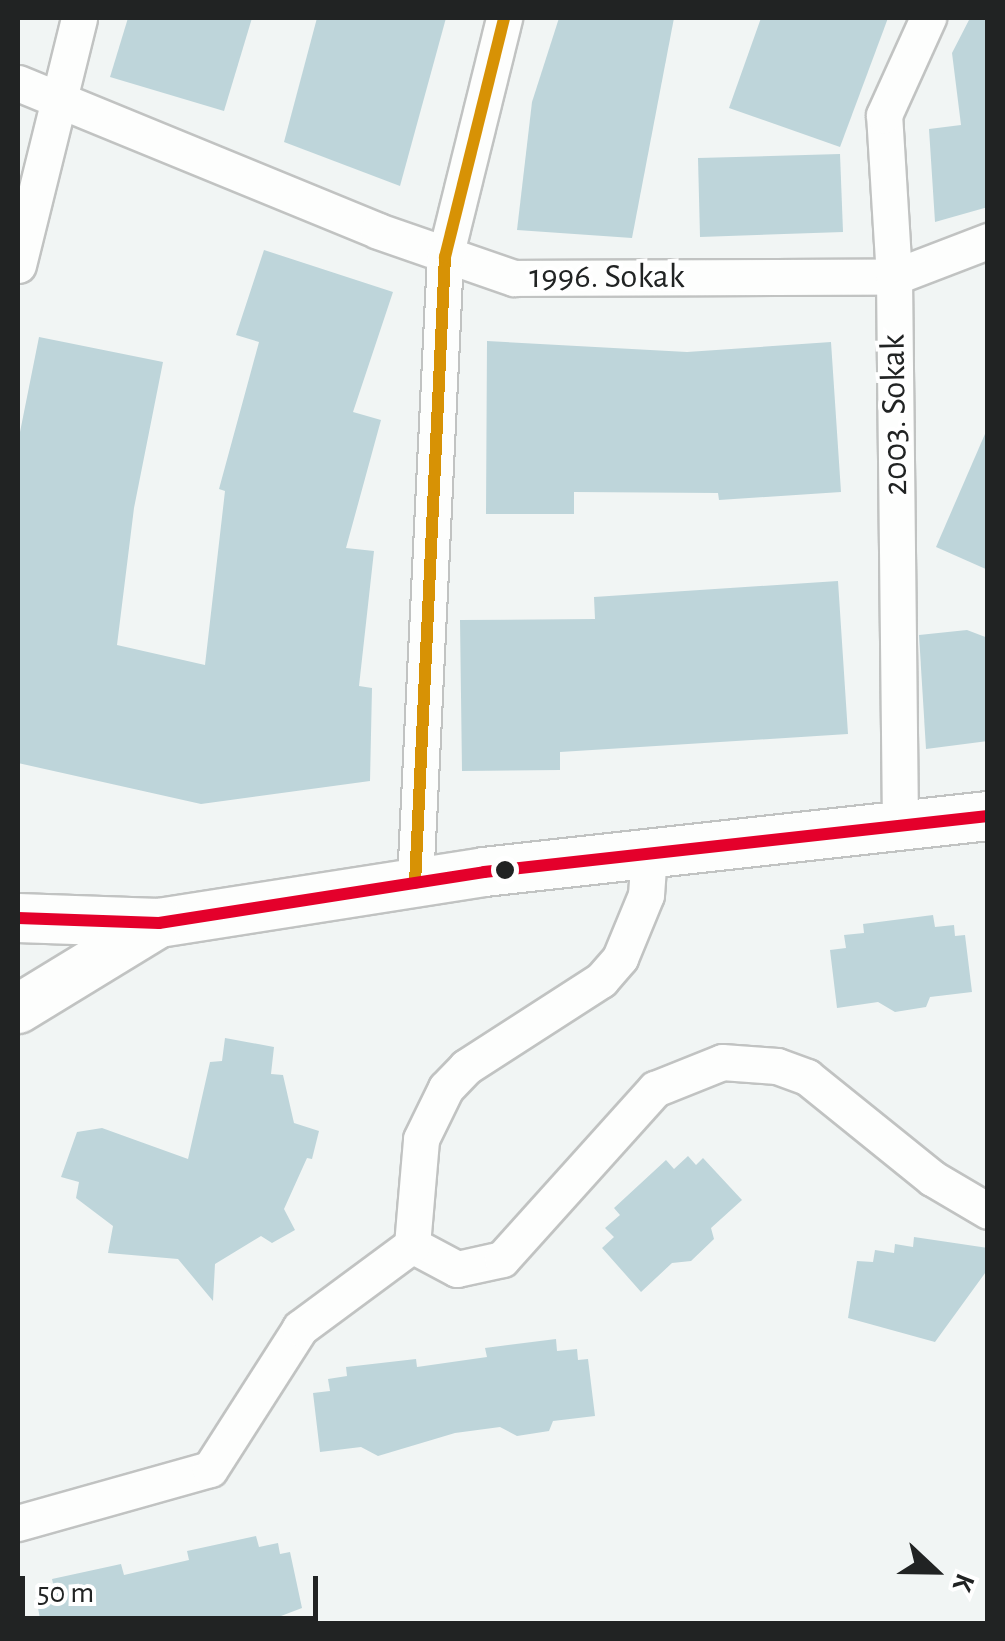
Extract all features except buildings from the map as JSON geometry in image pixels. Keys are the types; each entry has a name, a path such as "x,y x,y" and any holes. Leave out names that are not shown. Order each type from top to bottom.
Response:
{"street":[{"path":"18,265 79,18"},
{"path":"416,882 445,257 504,18"},
{"name":"2003. Sokak","path":"900,823 894,277 884,115 928,18"},
{"name":"1996. Sokak","path":"18,83 445,257 514,278 894,277 988,241"},
{"path":"18,918 159,923 416,882 900,823 988,816"},
{"path":"18,1523 210,1469 300,1328 412,1245 422,1139 431,1112 466,1067 601,980 620,958 646,895 650,853"},
{"path":"18,1010 159,923"},
{"path":"412,1245 456,1269 502,1259 655,1089 722,1062 777,1066 807,1077 932,1178 988,1211"}],"transit line":[{"path":"415,883 445,257 504,18"},
{"path":"18,918 159,923 484,872 988,816"}]}
